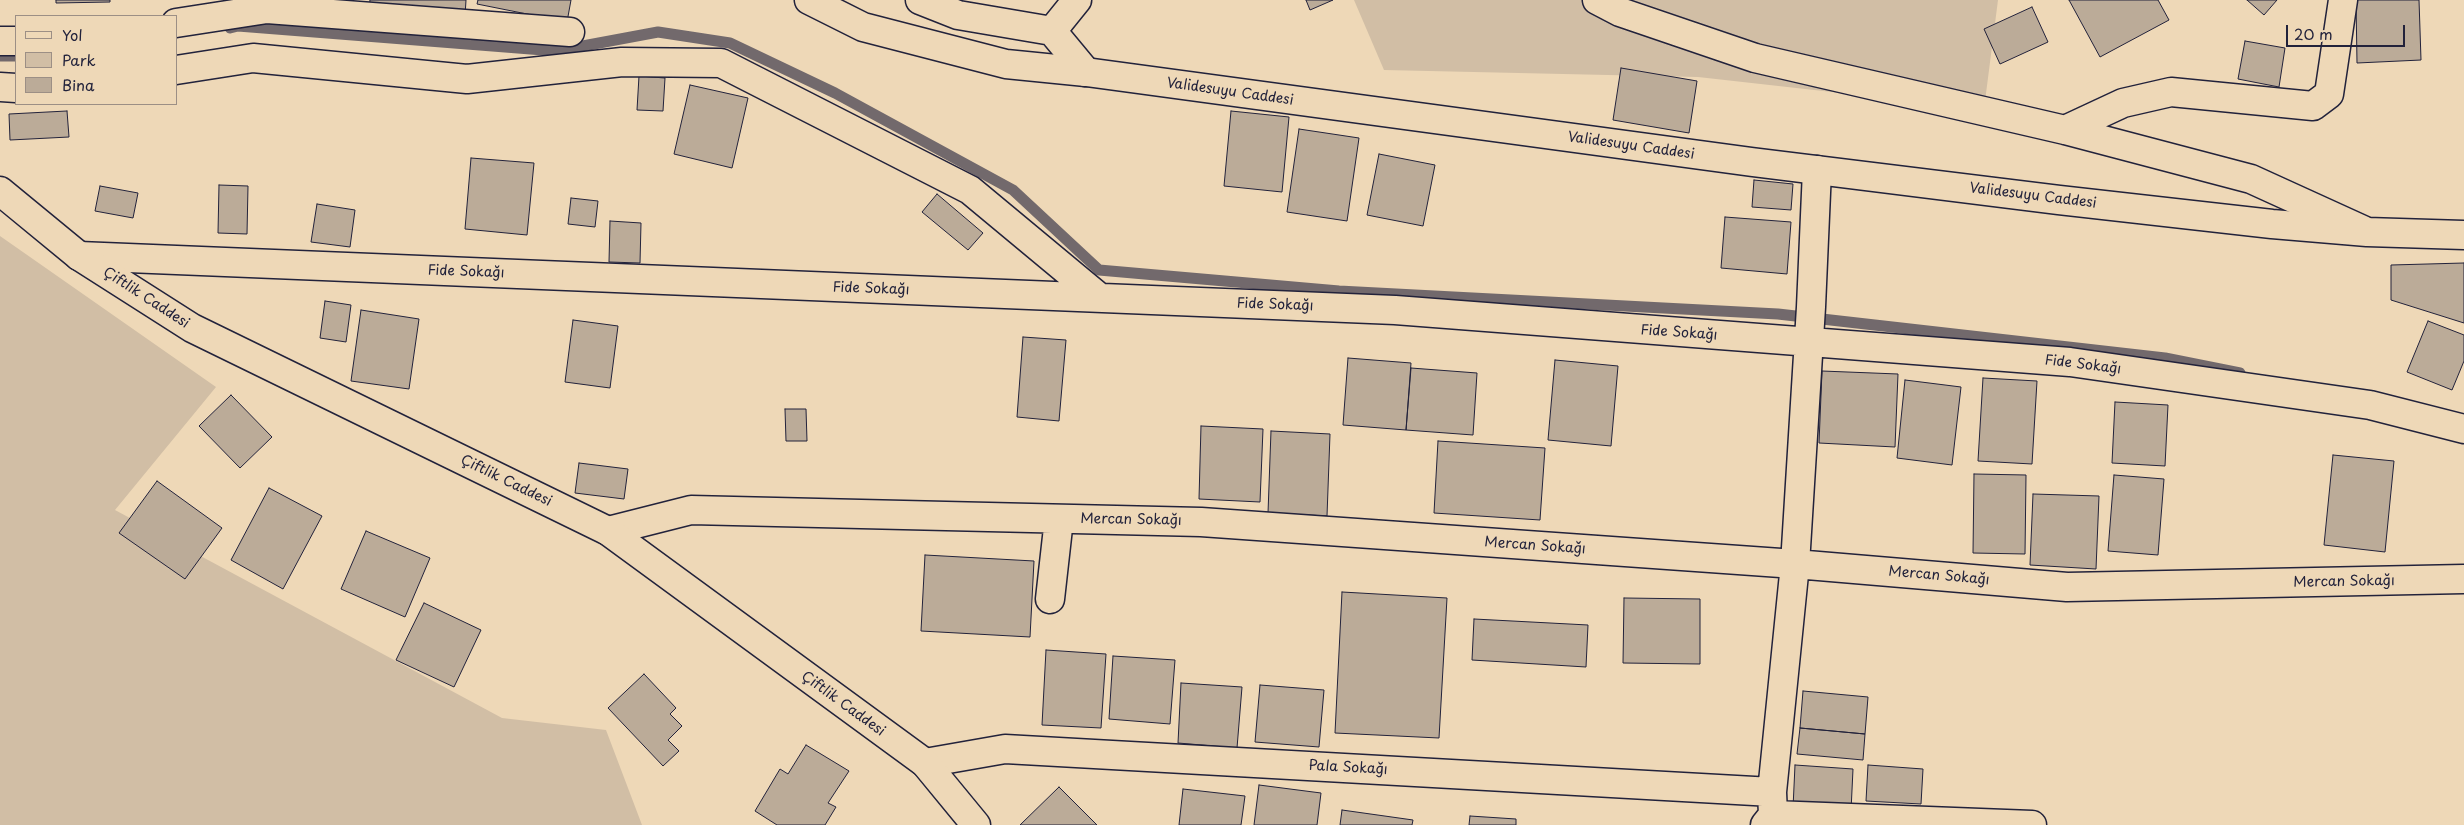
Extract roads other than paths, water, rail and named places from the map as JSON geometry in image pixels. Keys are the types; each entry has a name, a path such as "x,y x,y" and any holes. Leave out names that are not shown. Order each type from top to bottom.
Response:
{"street":[{"name":"Validesuyu Caddesi","path":"809,0 863,27 1006,64 1086,72 1817,170 2272,224 2367,232 2464,235"},
{"path":"920,0 958,15 1052,31 1086,72"},
{"path":"1052,31 1077,0"},
{"path":"1597,0 1620,12 1755,58 2066,130 2251,179 2367,232"},
{"path":"2066,130 2123,103 2171,92 2314,106 2329,94 2344,0"},
{"path":"178,23 267,9 570,32"},
{"path":"0,41 15,41"},
{"path":"178,70 252,58 467,79 622,62 721,63 970,190 1100,298"},
{"path":"0,87 15,88"},
{"path":"1770,811 1795,564 1812,307 1817,170"},
{"name":"Çiftlik Caddesi","path":"0,191 79,256 192,328 608,531 925,763 976,825"},
{"name":"Fide Sokağı","path":"79,256 1395,310 2070,362 2370,405 2464,429"},
{"name":"Mercan Sokağı","path":"608,531 691,510 1202,522 1795,564 2067,587 2464,579"},
{"path":"1050,599 1059,519"},
{"name":"Pala Sokağı","path":"925,763 1004,749 1770,811 2032,825"}],"waterway":[{"path":"230,28 238,26 556,51 658,32 730,43 835,93 1013,190 1099,270 1339,291 1778,314 2165,358 2240,373"},
{"path":"0,56 15,56"}]}
